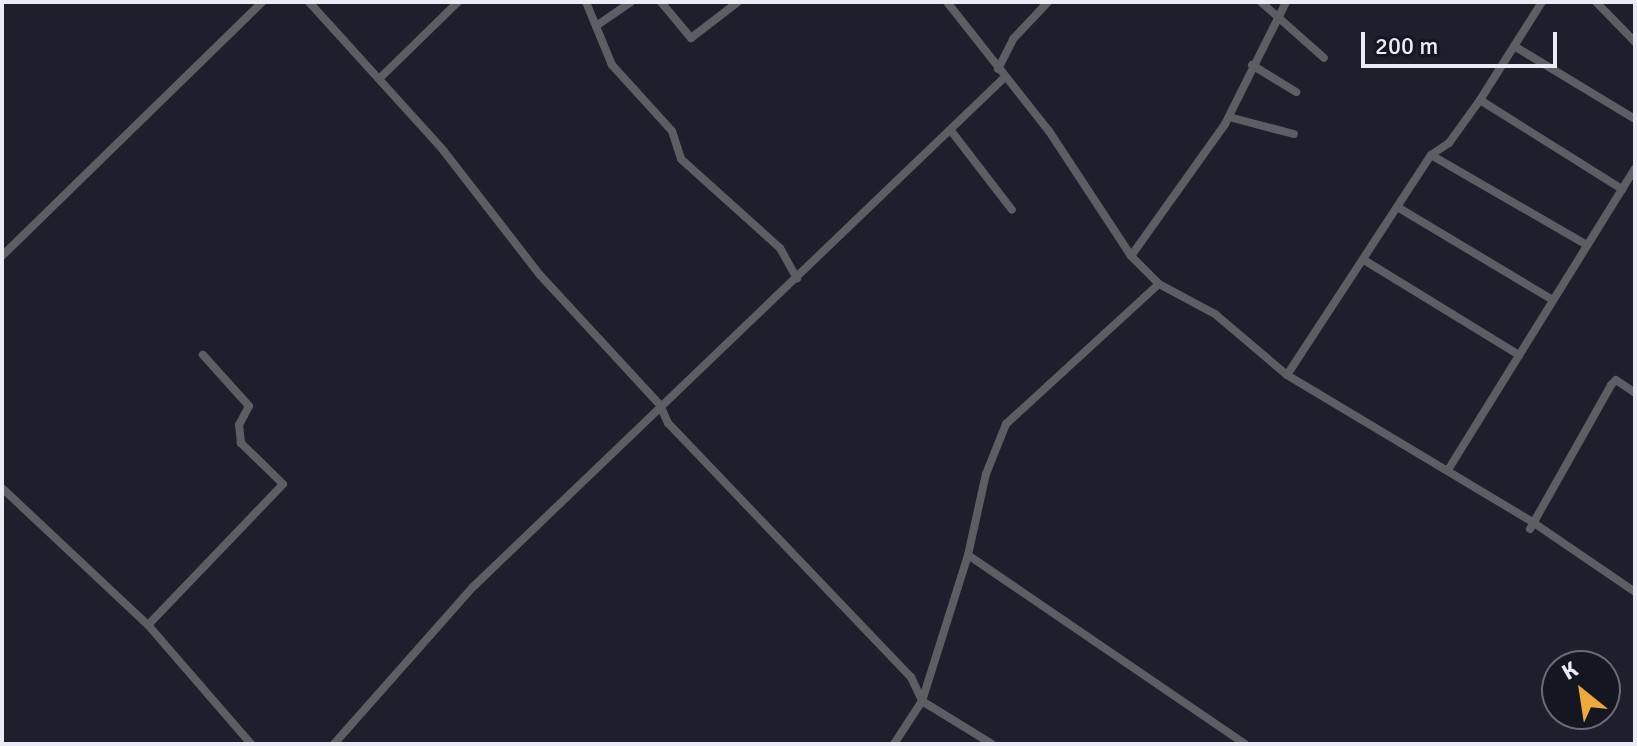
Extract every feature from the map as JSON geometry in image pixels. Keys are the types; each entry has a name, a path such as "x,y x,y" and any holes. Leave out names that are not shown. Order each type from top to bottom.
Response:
{"street":[{"path":"2,256 262,2"},
{"path":"309,2 443,150 540,275 660,405 668,423 911,677 922,701 992,744"},
{"path":"379,79 458,2"},
{"path":"586,2 612,65 672,131 681,159 780,248 797,279"},
{"path":"596,26 631,2"},
{"path":"661,2 691,38 738,2"},
{"path":"947,2 1049,131 1131,256 1159,284 1215,314 1287,375 1448,470 1635,592"},
{"path":"998,69 1013,39 1048,2"},
{"path":"1261,2 1324,58"},
{"path":"1131,256 1229,117 1252,65 1286,2"},
{"path":"1287,375 1431,155 1449,143 1542,2"},
{"path":"1596,2 1635,42"},
{"path":"1514,46 1635,119"},
{"path":"1252,65 1296,92"},
{"path":"334,744 474,586 660,405 952,132 1005,77"},
{"path":"1480,100 1622,189"},
{"path":"1229,117 1294,134"},
{"path":"952,132 1012,210"},
{"path":"1431,155 1587,245"},
{"path":"1448,470 1634,172"},
{"path":"1399,208 1553,300"},
{"path":"1364,260 1519,355"},
{"path":"894,744 922,701 968,555 986,474 1006,424 1159,284"},
{"path":"148,625 283,484 241,443 239,425 249,406 203,355"},
{"path":"1532,526 1611,385 1616,380 1635,393"},
{"path":"2,488 148,625 251,744"},
{"path":"968,555 1245,744"}]}
